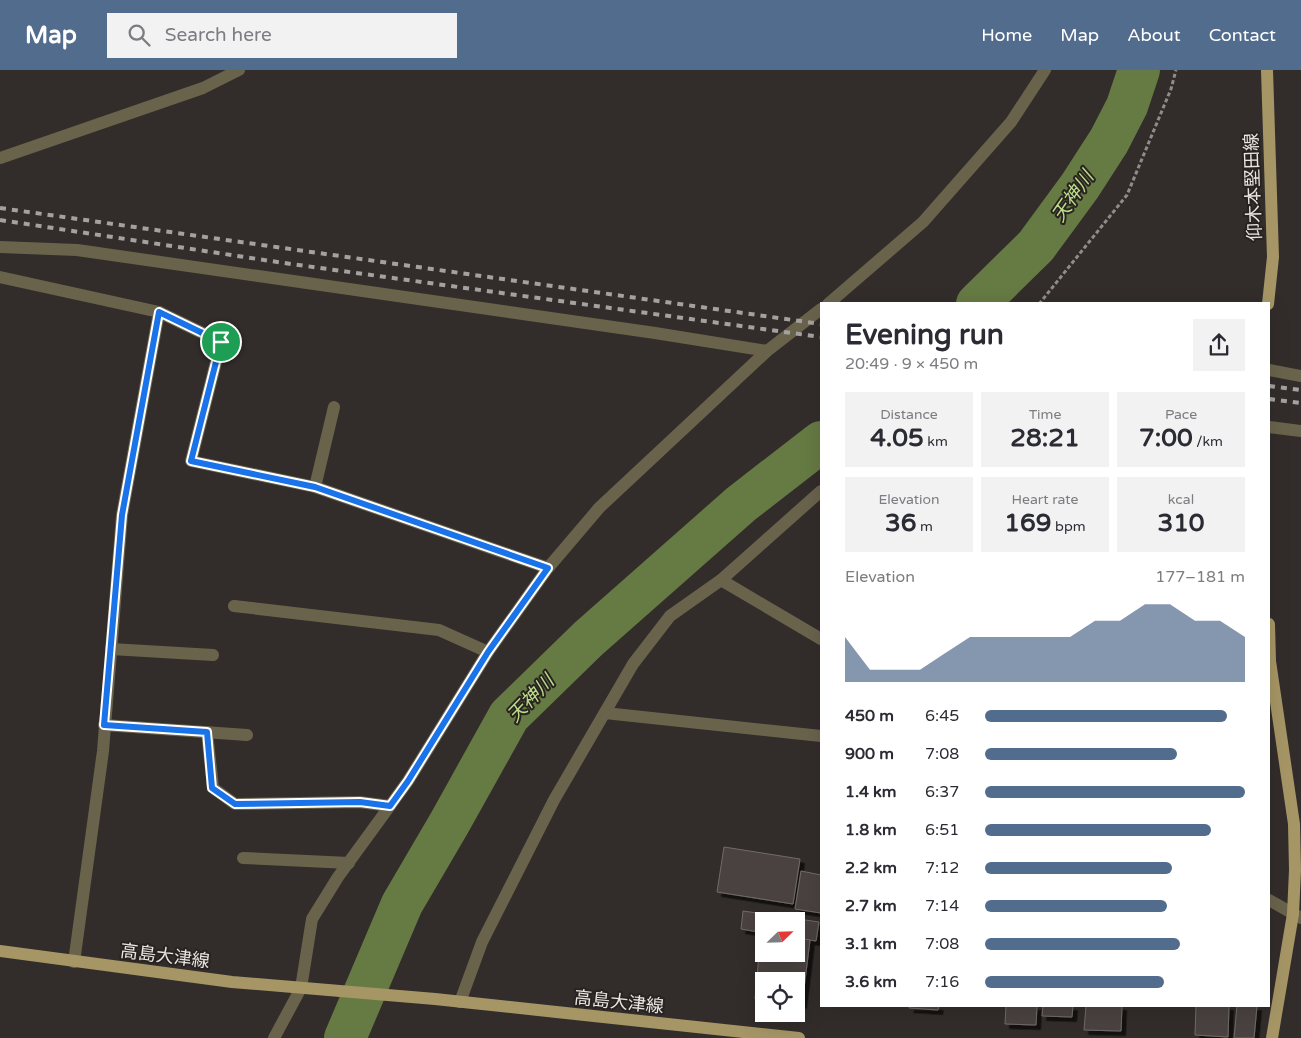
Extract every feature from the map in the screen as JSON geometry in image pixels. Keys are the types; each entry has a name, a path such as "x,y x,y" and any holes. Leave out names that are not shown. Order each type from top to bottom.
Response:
{"main road":[{"name":"仰木本堅田線","path":"1268,70 1273,257 1268,302"},
{"path":"1270,661 1297,820 1295,870 1297,916 1272,1038"},
{"name":"高島大津線","path":"0,952 232,982 435,999 799,1038"}],"street":[{"path":"0,158 203,88 238,70"},
{"path":"830,302 922,222 1011,122 1046,70"},
{"path":"0,247 77,250 655,333 767,351"},
{"path":"0,277 159,312 221,342 191,461 315,487 548,568"},
{"path":"274,1038 301,988 312,919 348,863 408,781 488,652 548,568 599,508 767,351 820,310"},
{"path":"74,962 103,751 122,515 159,312"},
{"path":"1270,370 1301,376"},
{"path":"315,487 334,407"},
{"path":"1270,427 1301,431"},
{"path":"460,1002 482,942 554,800 633,664 670,616 721,580 820,492"},
{"path":"721,580 820,638"},
{"path":"234,606 438,630 488,652"},
{"path":"111,649 213,654"},
{"path":"605,712 820,736"},
{"path":"104,725 247,735"},
{"path":"207,732 212,788 235,804 360,802 390,806"},
{"path":"243,858 348,863"},
{"path":"1270,901 1297,916"}],"path":[{"path":"1040,302 1127,195 1171,89 1176,70"}],"building":[{"path":"724,847 800,859 793,904 717,892"},
{"path":"801,871 820,875 820,913 795,909"},
{"path":"743,911 755,913 755,931 741,929"},
{"path":"805,920 819,922 816,941 805,939"},
{"path":"805,939 810,940 805,980 805,972 757,972 758,962 805,962"},
{"path":"910,1007 939,1007 938,1010"},
{"path":"1006,1007 1037,1007 1036,1025 1005,1024"},
{"path":"1043,1007 1073,1007 1072,1017 1042,1016"},
{"path":"1086,1007 1122,1007 1121,1031 1084,1030"},
{"path":"1196,1007 1229,1007 1228,1037 1195,1035"},
{"path":"1237,1007 1257,1007 1254,1038 1234,1038"}],"waterway":[{"name":"天神川","path":"979,302 1036,246 1080,186 1109,141 1127,106 1139,70"},
{"name":"天神川","path":"345,1038 402,904 509,716 588,639 741,504 820,443"}],"railway":[{"path":"0,208 820,324"},
{"path":"0,220 284,263 820,337"},
{"path":"1270,386 1301,390"},
{"path":"1270,399 1301,403"}],"route":[{"path":"159,312 221,342 191,461 315,487 548,568 488,652 408,781 390,806 360,802 235,804 212,788 207,732 104,725 122,515 159,312"}]}
